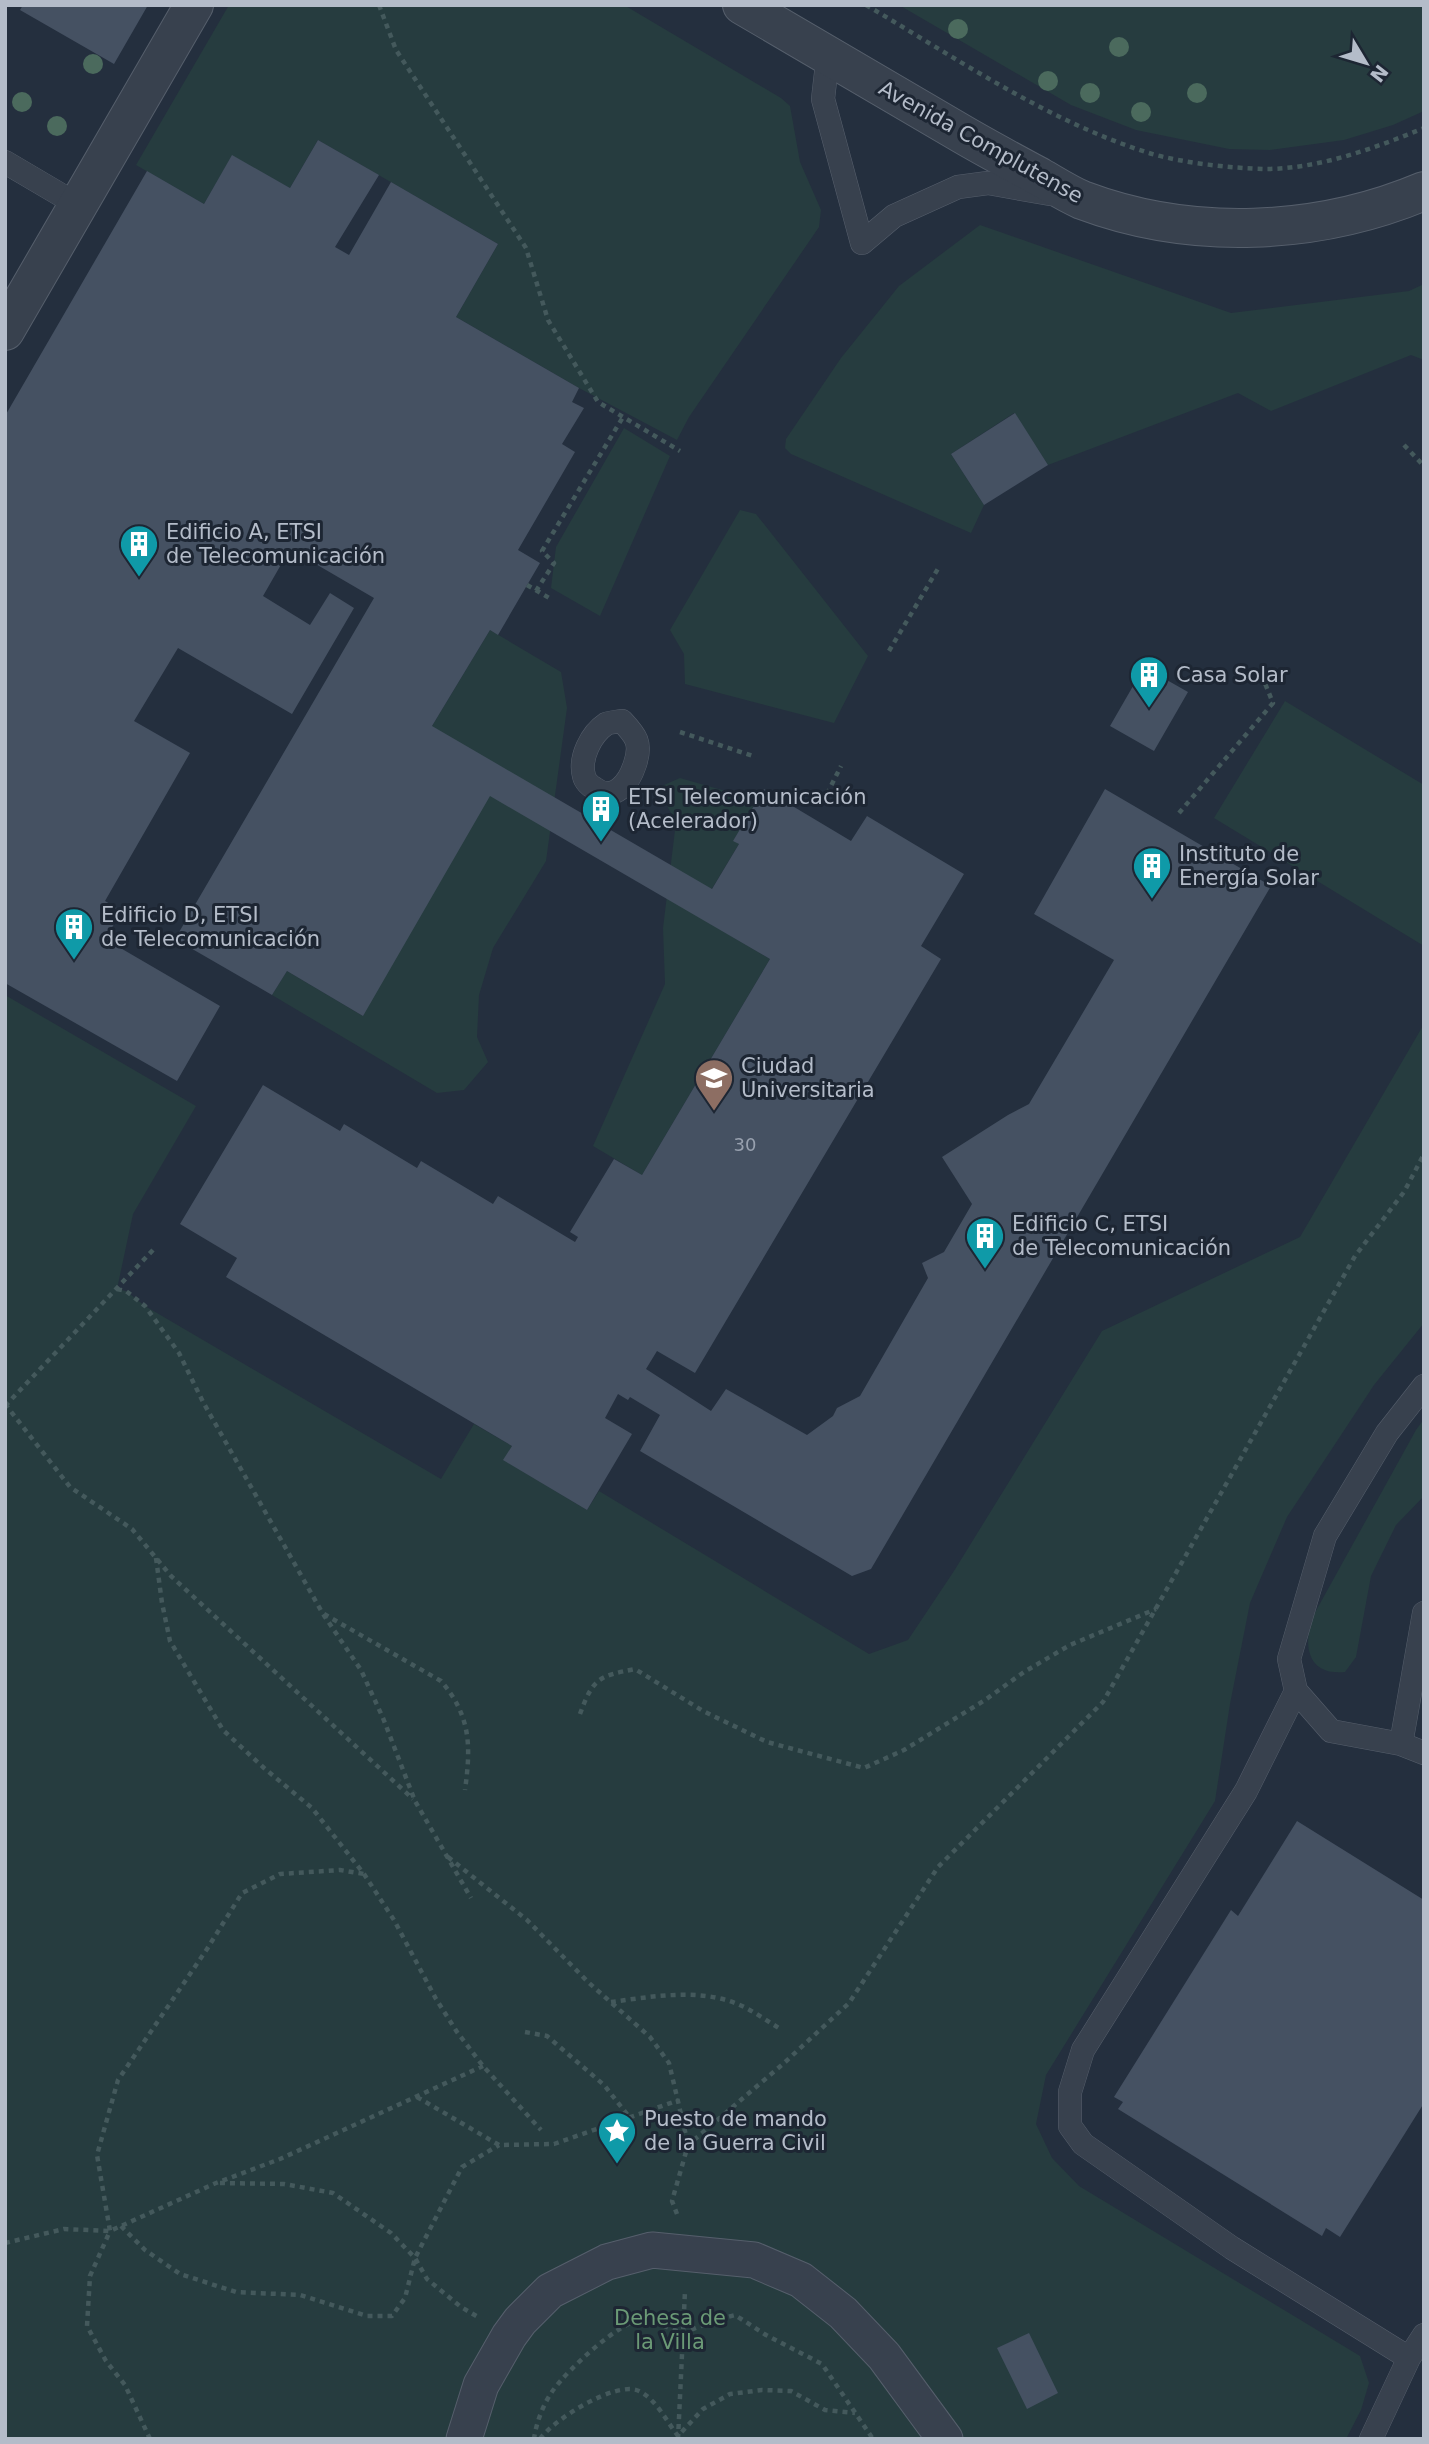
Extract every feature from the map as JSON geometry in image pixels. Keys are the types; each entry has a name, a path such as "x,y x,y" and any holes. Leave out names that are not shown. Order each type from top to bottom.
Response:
{"street":[{"path":"5,331 194,5"},
{"name":"Avenida Complutense","path":"741,5 1080,199 1126,213 1172,223 1219,228 1265,228 1358,214 1417,196"},
{"path":"464,2439 481,2385 520,2321 550,2291 607,2262 652,2250 754,2260 801,2280 843,2314 884,2356 945,2439"}],"lane":[{"path":"828,55 823,99 862,243 894,216 958,187 988,183 1080,199"},
{"path":"5,162 78,205"},
{"path":"1424,1385 1387,1433 1325,1536 1289,1659 1296,1691 1331,1731 1401,1744 1424,1753"},
{"path":"1401,1744 1424,1613"},
{"path":"1296,1691 1246,1791 1083,2050 1070,2092 1070,2126 1083,2144 1231,2248 1409,2358"},
{"path":"1371,2439 1409,2358 1424,2335"}],"path":[{"path":"379,5 396,50 526,248 548,320 598,402 680,452"},
{"path":"866,5 1029,100 1086,129 1151,153 1188,161 1266,169 1311,164 1385,144 1424,128"},
{"path":"536,591 554,563 542,551 623,417"},
{"path":"1404,445 1424,466"},
{"path":"890,651 939,567"},
{"path":"527,585 551,599"},
{"path":"1179,813 1273,703 1262,676"},
{"path":"680,733 756,757"},
{"path":"827,794 841,766"},
{"path":"688,2145 849,2003 937,1867 1103,1702 1355,1256 1404,1192 1424,1154"},
{"path":"153,1251 5,1405 71,1487 132,1529 171,1576 415,1801"},
{"path":"117,1289 126,1291 145,1306 179,1353 203,1402 323,1614 361,1670 415,1801 471,1898"},
{"path":"156,1558 170,1641 223,1730 312,1808 364,1874 394,1920 436,1999 483,2066 541,2130"},
{"path":"580,1714 588,1692 606,1675 635,1669 703,1712 767,1742 864,1768 904,1750 1070,1645 1156,1609"},
{"path":"323,1614 432,1675 453,1695 463,1714 469,1737 465,1790"},
{"path":"446,1856 527,1920 611,2003 650,2037 670,2063 688,2145 673,2202 687,2252 678,2437"},
{"path":"150,2439 125,2385 106,2361 87,2326 90,2276 110,2231 97,2155 118,2080 242,1893 280,1874 340,1870 364,1874"},
{"path":"611,2003 692,1994 734,2003 782,2030"},
{"path":"525,2032 547,2036 604,2085 630,2118"},
{"path":"5,2243 64,2230 110,2231 216,2183 280,2159 483,2066"},
{"path":"416,2096 499,2145"},
{"path":"121,2226 145,2250 180,2274 236,2292 300,2295 368,2316 392,2316 405,2298 415,2258 462,2167 499,2145 554,2144 679,2100"},
{"path":"216,2183 284,2184 334,2193 391,2233 415,2258 427,2278 461,2307 509,2336"},
{"path":"537,2439 536,2427 552,2390 596,2346 621,2327 642,2320 683,2333 735,2315 766,2335 822,2364 873,2439"},
{"path":"537,2439 579,2408 620,2388 637,2390 650,2398 678,2437"},
{"path":"678,2437 703,2409 730,2394 791,2390 825,2410 856,2413"}],"green space":[{"path":"229,5 624,5 781,98 790,106 800,162 821,210 819,227 689,417 677,440 579,388 456,317 498,244 318,140 290,188 232,156 204,204 136,165"},
{"path":"899,5 1424,5 1424,111 1393,125 1344,140 1270,150 1229,149 1136,130 1071,105"},
{"path":"980,225 1231,313 1409,291 1424,284 1424,360 1411,355 1271,411 1238,393 1048,465 1014,413 951,454 984,505 971,533 791,454 785,448 786,439 841,358 899,286"},
{"path":"624,428 670,456 600,616 551,588 556,547"},
{"path":"740,510 756,514 868,656 834,723 685,684 684,654 670,630"},
{"path":"490,630 561,672 567,708 546,861 493,948 479,995 477,1037 488,1062 464,1090 437,1093 272,995 287,971 363,1016 432,726"},
{"path":"1285,701 1424,785 1424,946 1214,818"},
{"path":"680,778 757,800 734,840 739,844 696,915 770,959 642,1175 593,1146 665,984 663,928 676,822 657,788"},
{"name":"Dehesa de la Villa","path":"5,995 196,1106 133,1214 117,1289 126,1291 145,1306 441,1479 474,1424 512,1446 504,1460 587,1510 599,1491 869,1654 908,1640 954,1571 1102,1331 1300,1237 1424,1024 1424,1323 1374,1385 1287,1517 1250,1603 1230,1704 1215,1801 1046,2075 1036,2124 1052,2158 1079,2186 1360,2356 1369,2383 1361,2410 1346,2439 5,2439"},
{"path":"1424,1419 1424,1496 1396,1525 1371,1576 1356,1657 1345,1672 1323,1669 1311,1657 1309,1649 1312,1618"}],"building":[{"path":"23,5 148,5 114,64 20,10"},
{"path":"318,140 379,175 335,247 349,255 391,182 498,244 456,317 579,388 572,402 584,408 562,444 575,452 518,550 540,563 498,635 490,630 432,726 712,889 739,844 733,841 764,789 851,841 867,816 964,874 921,946 941,959 695,1373 657,1351 646,1369 711,1411 726,1389 807,1435 833,1416 837,1408 860,1396 928,1278 922,1263 944,1252 972,1204 942,1157 1029,1104 1114,960 1034,914 1105,789 1271,886 871,1569 852,1576 640,1451 660,1415 630,1397 628,1400 618,1394 605,1418 632,1434 587,1510 503,1460 512,1446 226,1277 237,1258 180,1224 263,1085 340,1131 344,1124 417,1168 421,1161 493,1204 498,1196 575,1242 578,1237 570,1232 614,1159 642,1175 770,959 490,796 363,1016 287,971 272,995 175,939 374,598 290,549 263,596 310,625 330,593 354,608 292,714 178,648 134,721 190,753 105,901 122,911 105,939 220,1006 177,1081 5,983 5,416 147,171 204,204 232,155 290,188"},
{"path":"1015,413 1048,465 984,505 951,454"},
{"name":"Casa Solar","path":"1144,667 1188,692 1154,751 1110,726"},
{"path":"1297,1821 1424,1900 1424,2103 1340,2237 1326,2228 1322,2236 1118,2109 1123,2102 1114,2097 1231,1910 1238,1916"},
{"path":"1029,2333 1058,2393 1027,2409 997,2348"}],"place":[{"name":"Edificio A, ETSI de Telecomunicación","path":"139,578"},
{"name":"Casa Solar","path":"1149,709"},
{"name":"ETSI Telecomunicación (Acelerador)","path":"601,843"},
{"name":"Instituto de Energía Solar","path":"1152,900"},
{"name":"Edificio D, ETSI de Telecomunicación","path":"74,961"},
{"name":"Ciudad Universitaria","path":"714,1112"},
{"name":"Edificio C, ETSI de Telecomunicación","path":"985,1270"},
{"name":"Puesto de mando de la Guerra Civil","path":"617,2165"}]}
